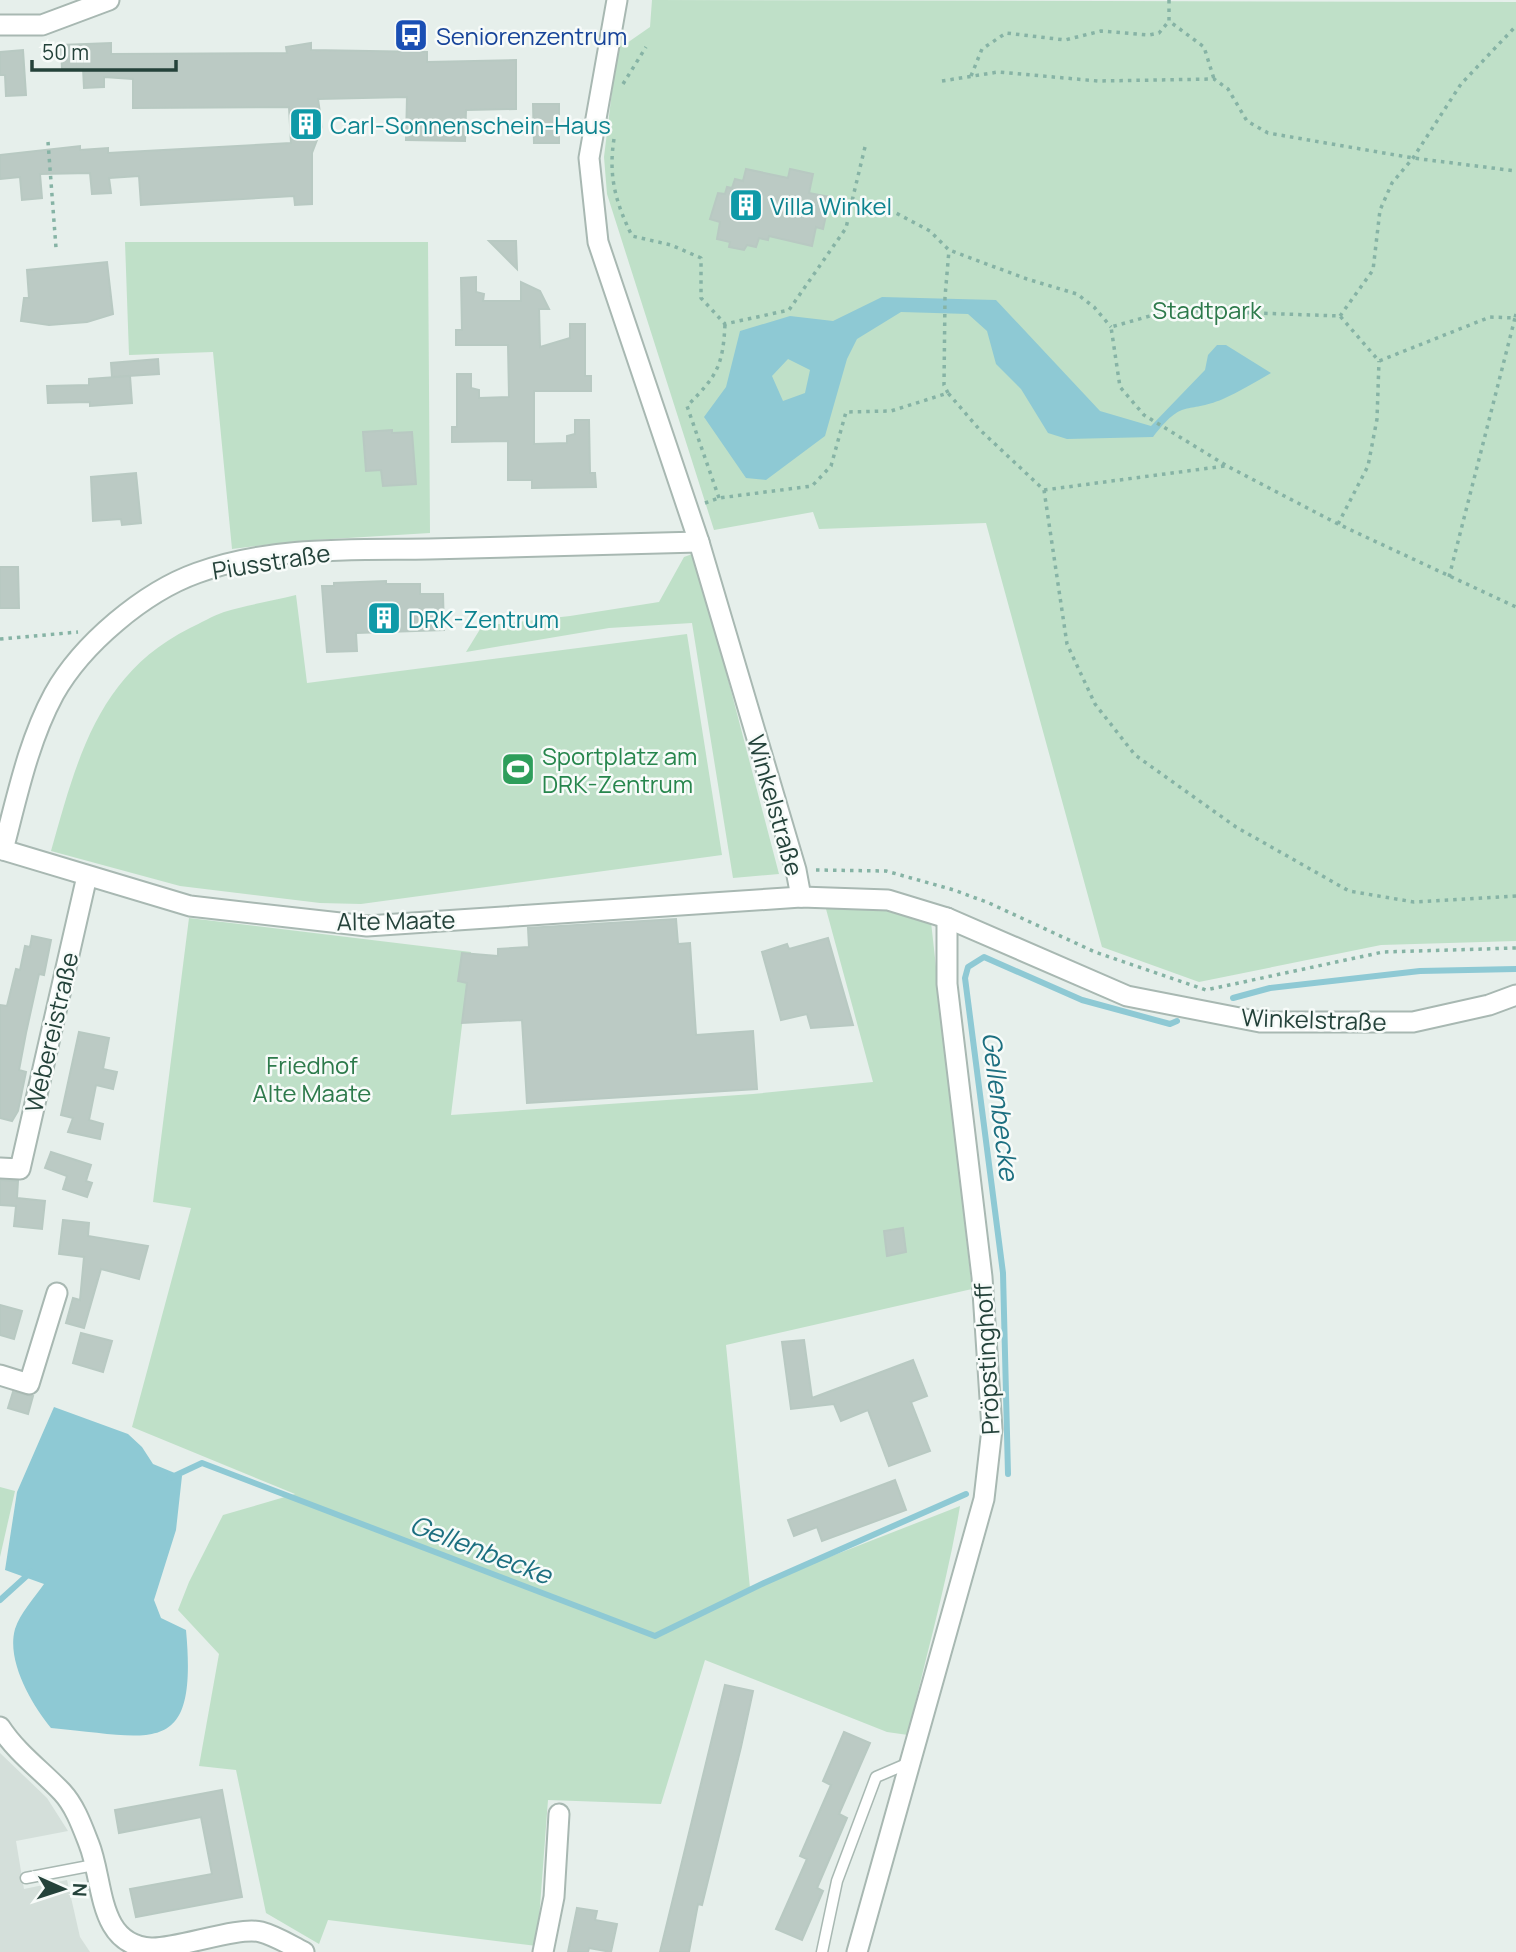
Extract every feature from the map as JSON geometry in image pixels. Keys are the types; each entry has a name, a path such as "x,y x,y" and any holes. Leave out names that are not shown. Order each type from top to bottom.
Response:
{"street":[{"path":"0,25 42,25 109,0"},
{"name":"Winkelstraße","path":"617,0 589,158 598,242 699,541 796,870 801,897 888,900 947,918 1127,996 1260,1022 1413,1022 1489,1005 1516,995"},
{"name":"Piusstraße","path":"1,849 26,762 44,717 55,692 91,635 154,595 196,573 236,562 337,551 699,541"},
{"name":"Alte Maate","path":"1,849 190,906 367,926 801,897"},
{"name":"Webereistraße","path":"0,1168 19,1169 87,876"},
{"name":"Pröpstinghoff","path":"857,1952 984,1499 992,1429 982,1277 947,984 947,918"},
{"path":"0,1375 29,1384 57,1293"},
{"path":"0,1727 13,1748 64,1794 79,1818 110,1924 132,1945 152,1948 258,1931 304,1952"},
{"path":"543,1952 554,1897 559,1814"}],"lane":[{"path":"822,1952 837,1881 876,1777 912,1761"},
{"path":"26,1878 94,1865"}],"path":[{"path":"971,76 982,49 1006,33 1065,40 1101,31 1149,35 1159,33 1169,21 1169,0"},
{"path":"1169,21 1204,47 1214,79"},
{"path":"1340,316 1373,270 1380,210 1392,183 1413,158 1461,84 1516,26"},
{"path":"621,86 646,47"},
{"path":"942,81 998,72 1098,81 1214,79 1228,89 1247,121 1268,133 1413,158 1516,172"},
{"path":"615,127 611,155 616,202 632,236 671,245 701,258 701,298 725,324 723,359 708,386 687,406 719,498"},
{"path":"48,142 56,248"},
{"path":"725,324 789,310 846,228 865,147"},
{"path":"852,201 894,212 930,231 949,250 1077,294 1094,307 1111,327 1120,387 1144,415 1227,466 1338,524 1516,607"},
{"path":"949,250 945,297 944,385 979,429 1044,490 1067,645 1095,704 1135,755 1236,827 1349,891 1414,902 1516,896"},
{"path":"1111,327 1171,310 1340,316 1378,361 1377,419 1368,466 1338,524"},
{"path":"1378,361 1490,317 1516,316 1448,577"},
{"path":"687,510 719,498 812,486 831,466 846,412 891,411 948,393"},
{"path":"1044,490 1227,466"},
{"path":"0,639 91,635"},
{"path":"796,870 886,872 954,890 989,903 1095,952 1206,989 1383,952 1516,948"}],"shaded area":[{"path":"0,1753 47,1798 68,1831 16,1841 24,1889 67,1880 80,1937 90,1952 0,1952"}],"green space":[{"name":"Stadtpark","path":"652,0 1516,2 1516,941 1381,945 1199,982 1102,947 986,523 819,529 813,512 714,530 607,194 604,157 618,42 627,43 650,27"},
{"path":"125,242 428,242 430,533 298,541 232,549 213,352 129,355"},
{"path":"695,553 779,874 733,878 692,623 609,628 466,652 482,626 659,602 684,557"},
{"path":"296,595 307,683 687,634 722,855 361,904 320,903 180,886 51,851 82,752 112,695 133,669 159,647 215,615"},
{"name":"Friedhof Alte Maate","path":"826,909 893,909 931,922 972,1289 726,1345 750,1588 960,1506 908,1735 887,1732 705,1660 661,1804 548,1800 537,1946 328,1920 319,1944 266,1913 236,1770 199,1766 219,1654 178,1610 223,1515 295,1494 132,1427 191,1208 153,1202 189,918 471,952 451,1115 753,1094 873,1082"},
{"path":"0,1487 15,1491 0,1557"}],"water":[{"path":"882,297 996,300 1100,411 1151,426 1205,370 1208,355 1217,345 1226,345 1271,373 1223,399 1179,412 1153,437 1067,439 1048,433 1021,389 996,364 987,331 968,314 901,312 857,339 847,359 825,436 766,480 746,478 704,417 726,387 740,331 790,316 833,321","holes":["788,359 810,370 805,393 783,401 772,376"]},
{"path":"54,1407 128,1434 142,1447 153,1464 182,1476 176,1530 154,1600 161,1618 186,1630 188,1672 184,1701 175,1721 161,1731 142,1735 117,1735 51,1728 29,1695 17,1668 13,1641 15,1629 24,1611 44,1584 5,1570 17,1492"}],"building":[{"path":"111,43 111,54 287,53 286,47 311,43 311,50 427,52 427,62 516,60 516,109 466,110 465,141 406,140 407,97 318,99 322,127 312,153 312,204 295,205 294,196 141,205 139,176 109,178 111,193 92,194 90,173 40,174 42,198 22,200 20,177 0,179 0,155 80,146 80,150 108,148 108,153 291,143 289,107 133,108 133,79 104,77 104,87 84,88 83,68 62,69 61,45"},
{"path":"23,50 26,95 6,96 5,75 0,75 0,52"},
{"path":"533,104 559,104 559,143 534,143"},
{"path":"746,169 788,178 790,169 813,174 809,193 830,197 823,229 816,227 812,246 769,236 768,240 759,238 756,247 747,245 744,250 729,247 730,242 717,239 720,222 710,219 718,193 725,194 727,187 732,188 735,179 743,181"},
{"path":"489,241 516,241 517,269"},
{"path":"107,262 113,314 87,322 49,325 21,321 24,298 29,298 27,270"},
{"path":"476,277 476,292 484,294 483,301 521,301 521,282 540,291 549,309 539,309 540,347 570,338 570,324 585,324 585,376 591,376 591,391 534,391 534,444 567,443 567,436 575,434 575,420 589,420 590,473 595,473 596,487 532,488 532,480 508,480 508,441 452,442 452,427 457,427 457,374 471,374 471,388 479,390 479,398 509,397 508,345 456,345 456,330 462,330 461,278"},
{"path":"158,359 159,374 112,377 111,363"},
{"path":"130,376 132,403 90,406 90,402 48,403 47,386 89,385 89,379"},
{"path":"392,430 392,433 412,432 416,484 383,486 381,470 366,471 363,432"},
{"path":"136,473 141,523 122,525 121,519 93,521 91,477"},
{"path":"0,567 18,567 19,608 0,608"},
{"name":"DRK-Zentrum","path":"386,581 386,584 420,584 420,594 443,594 444,630 356,633 357,651 327,652 322,586"},
{"path":"676,919 678,944 690,943 696,1035 753,1031 757,1089 527,1103 522,1020 462,1023 467,983 458,981 462,953 498,956 498,949 529,947 528,928"},
{"path":"32,936 51,940 44,975 39,974 26,1033 19,1070 26,1072 18,1111 12,1121 0,1118 0,1005 7,1006 16,969 20,970 25,946 30,947"},
{"path":"828,938 853,1025 811,1028 807,1014 781,1020 762,952 787,944 789,949"},
{"path":"79,1032 109,1038 103,1069 117,1072 113,1089 96,1085 89,1120 103,1124 100,1139 68,1132 73,1118 61,1115"},
{"path":"51,1152 91,1165 86,1181 92,1183 87,1197 63,1189 67,1176 45,1168"},
{"path":"0,1180 18,1181 17,1198 45,1201 42,1229 14,1226 16,1206 0,1205"},
{"path":"63,1220 89,1223 88,1236 148,1246 139,1279 101,1269 84,1328 66,1323 73,1298 80,1300 84,1257 59,1254"},
{"path":"903,1228 906,1252 887,1256 884,1231"},
{"path":"0,1305 22,1311 14,1339 0,1335"},
{"path":"81,1333 112,1341 103,1372 73,1363"},
{"path":"804,1340 812,1398 913,1360 927,1396 911,1402 930,1451 889,1466 868,1410 841,1421 834,1404 791,1409 782,1342"},
{"path":"13,1392 33,1396 28,1414 8,1408"},
{"path":"895,1480 906,1510 822,1541 817,1527 794,1536 788,1520"},
{"path":"725,1685 753,1691 741,1747 702,1905 698,1904 689,1952 660,1952"},
{"path":"844,1732 870,1743 839,1814 847,1818 817,1888 823,1891 802,1940 776,1929 807,1859 800,1856 831,1785 823,1781"},
{"path":"222,1790 242,1897 136,1917 130,1889 212,1874 201,1817 119,1833 115,1810"},
{"path":"577,1908 597,1911 595,1920 617,1924 611,1952 589,1948 588,1952 568,1952"}],"waterway":[{"name":"Gellenbecke","path":"1008,1474 1003,1273 965,978 968,967 984,957 1082,1000 1170,1024 1177,1021"},
{"name":"Gellenbecke","path":"1233,998 1270,988 1420,971 1516,969"},
{"name":"Gellenbecke","path":"170,1478 202,1463 655,1636 764,1583 966,1494"},
{"name":"Gellenbecke","path":"0,1600 31,1572"}],"place":[{"name":"Seniorenzentrum","path":"411,35"},
{"name":"Carl-Sonnenschein-Haus","path":"306,124"},
{"name":"Villa Winkel","path":"746,205"},
{"name":"DRK-Zentrum","path":"384,618"},
{"name":"Sportplatz am DRK-Zentrum","path":"518,769"}]}
